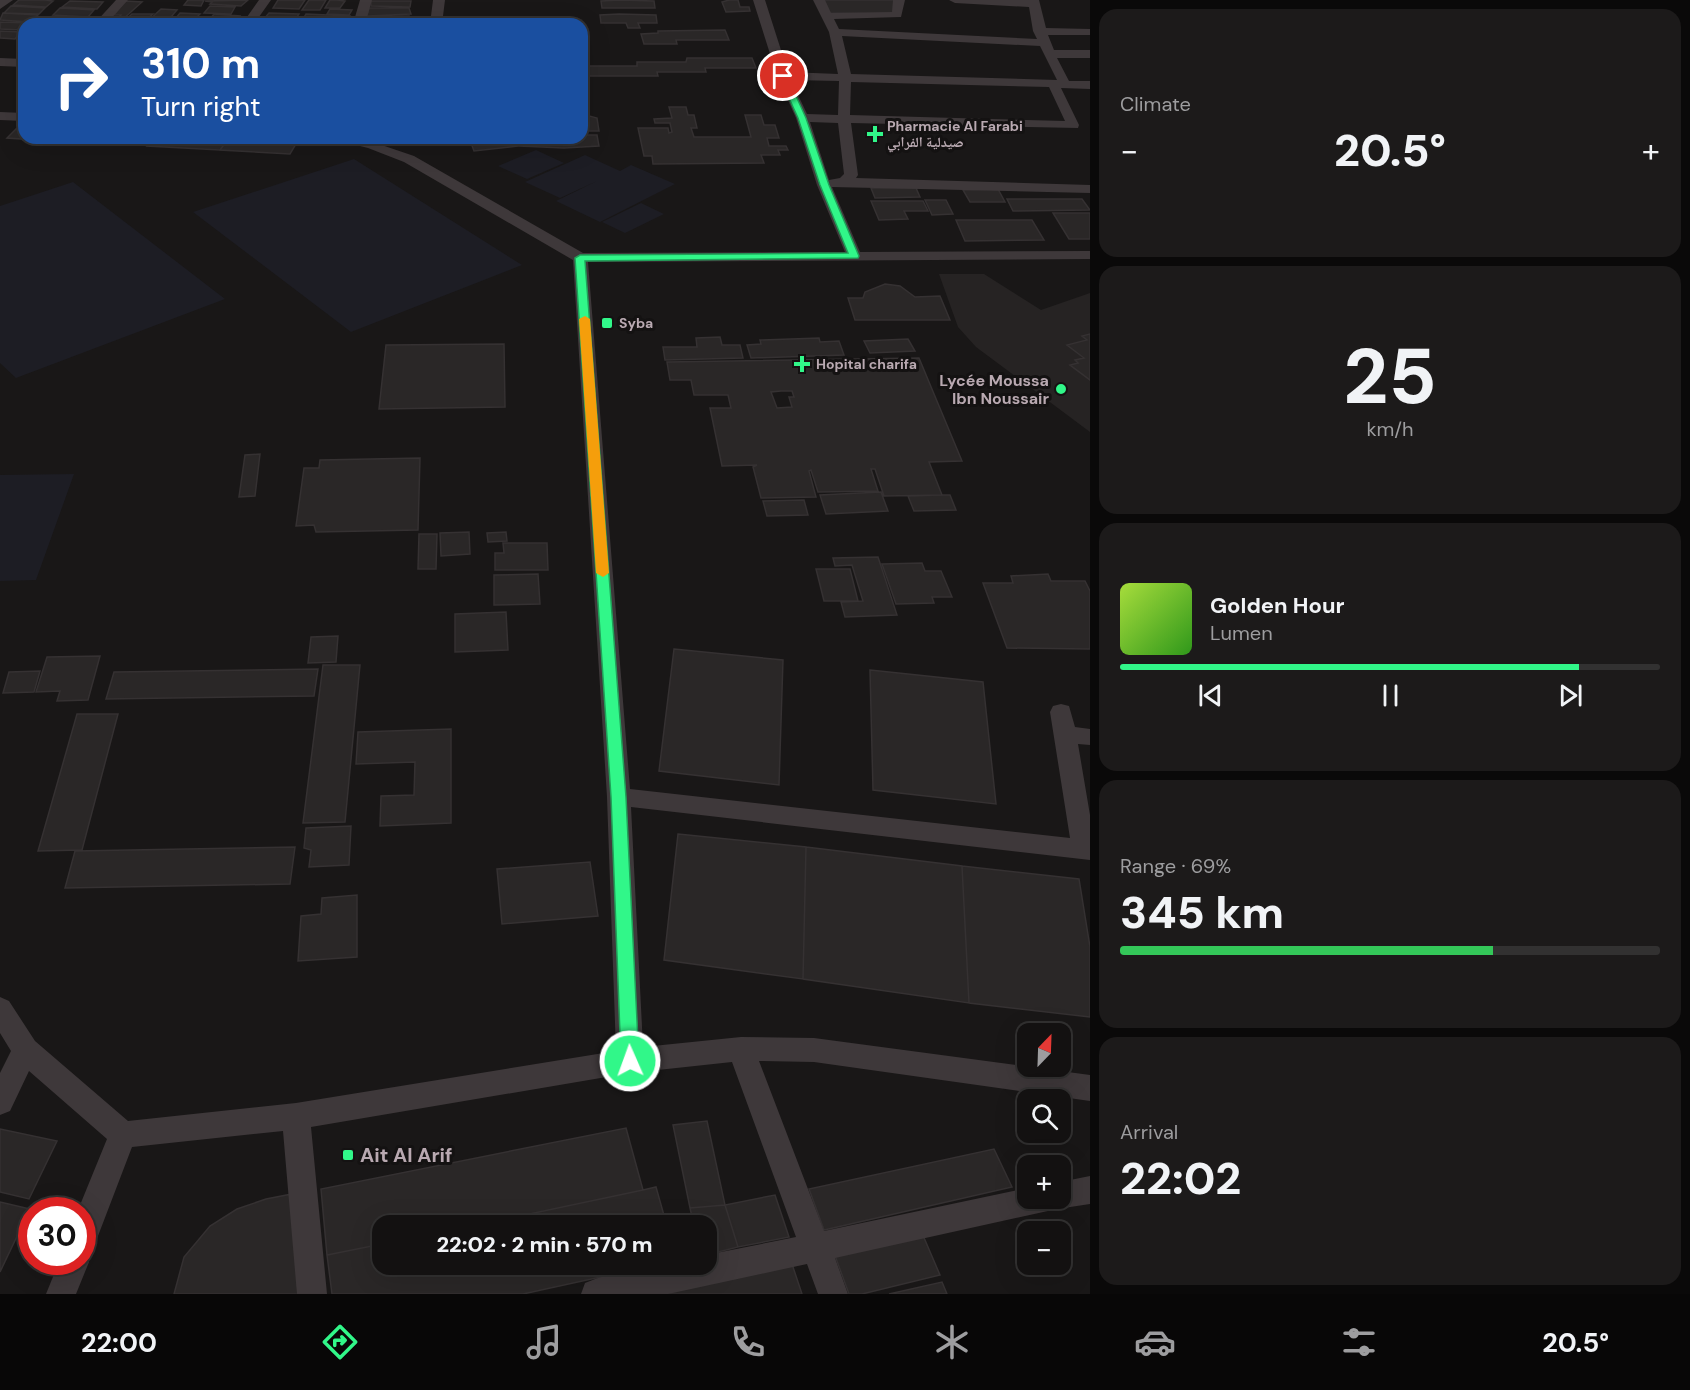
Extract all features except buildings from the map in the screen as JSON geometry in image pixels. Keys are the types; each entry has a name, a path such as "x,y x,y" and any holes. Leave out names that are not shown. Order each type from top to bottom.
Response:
{"street":[{"path":"0,6 7,0"},
{"path":"106,18 122,0"},
{"path":"252,18 265,0"},
{"path":"361,18 366,0"},
{"path":"437,18 439,0"},
{"path":"759,0 783,76 802,118 824,185 854,256"},
{"path":"819,0 835,32 845,76 844,117 851,175 844,182"},
{"path":"826,16 897,15 899,0"},
{"path":"802,118 844,117 1073,125 1040,31 1034,2 955,0"},
{"path":"1040,31 1090,32"},
{"path":"835,32 1090,54"},
{"path":"0,62 18,63"},
{"path":"783,76 845,76 1090,85"},
{"path":"0,116 18,117"},
{"path":"369,144 409,159 580,258 1090,255"},
{"path":"824,185 844,182 1090,189"},
{"path":"580,258 619,797 630,1061"},
{"path":"619,797 1087,849 1063,723 1090,737"},
{"path":"0,1009 25,1050 123,1135 296,1116 630,1061 741,1049 814,1050 1090,1088"},
{"path":"741,1049 833,1294"},
{"path":"0,1102 25,1050"},
{"path":"296,1116 312,1294"},
{"path":"96,1203 123,1135"},
{"path":"1071,1194 1090,1190"},
{"path":"596,1294 1017,1205"},
{"path":"61,1294 69,1275"}],"shaded area":[{"path":"536,150 564,163 527,179 498,166"},
{"path":"585,155 620,171 631,165 675,184 600,222 556,201 597,181 560,198 525,182"},
{"path":"354,159 522,265 351,332 193,212"},
{"path":"73,182 225,299 16,378 0,363 0,206"},
{"path":"641,203 664,214 625,233 602,222"},
{"name":"Lycée Moussa Ibn Noussair","path":"939,274 984,274 1041,310 1090,293 1090,432 976,347 958,327"},
{"path":"74,474 36,580 0,581 0,475"}],"slow traffic":[{"path":"585,319 603,573"}],"place":[{"name":"Pharmacie Al Farabi صيدلية الفرابي","path":"875,134"},
{"name":"Syba","path":"607,323"},
{"name":"Hopital charifa","path":"802,364"},
{"name":"Lycée Moussa Ibn Noussair","path":"1061,389"},
{"name":"Ait Al Arif","path":"348,1155"}],"route":[{"path":"630,1061 619,797 580,258 854,256 824,185 802,118 783,76"}]}
